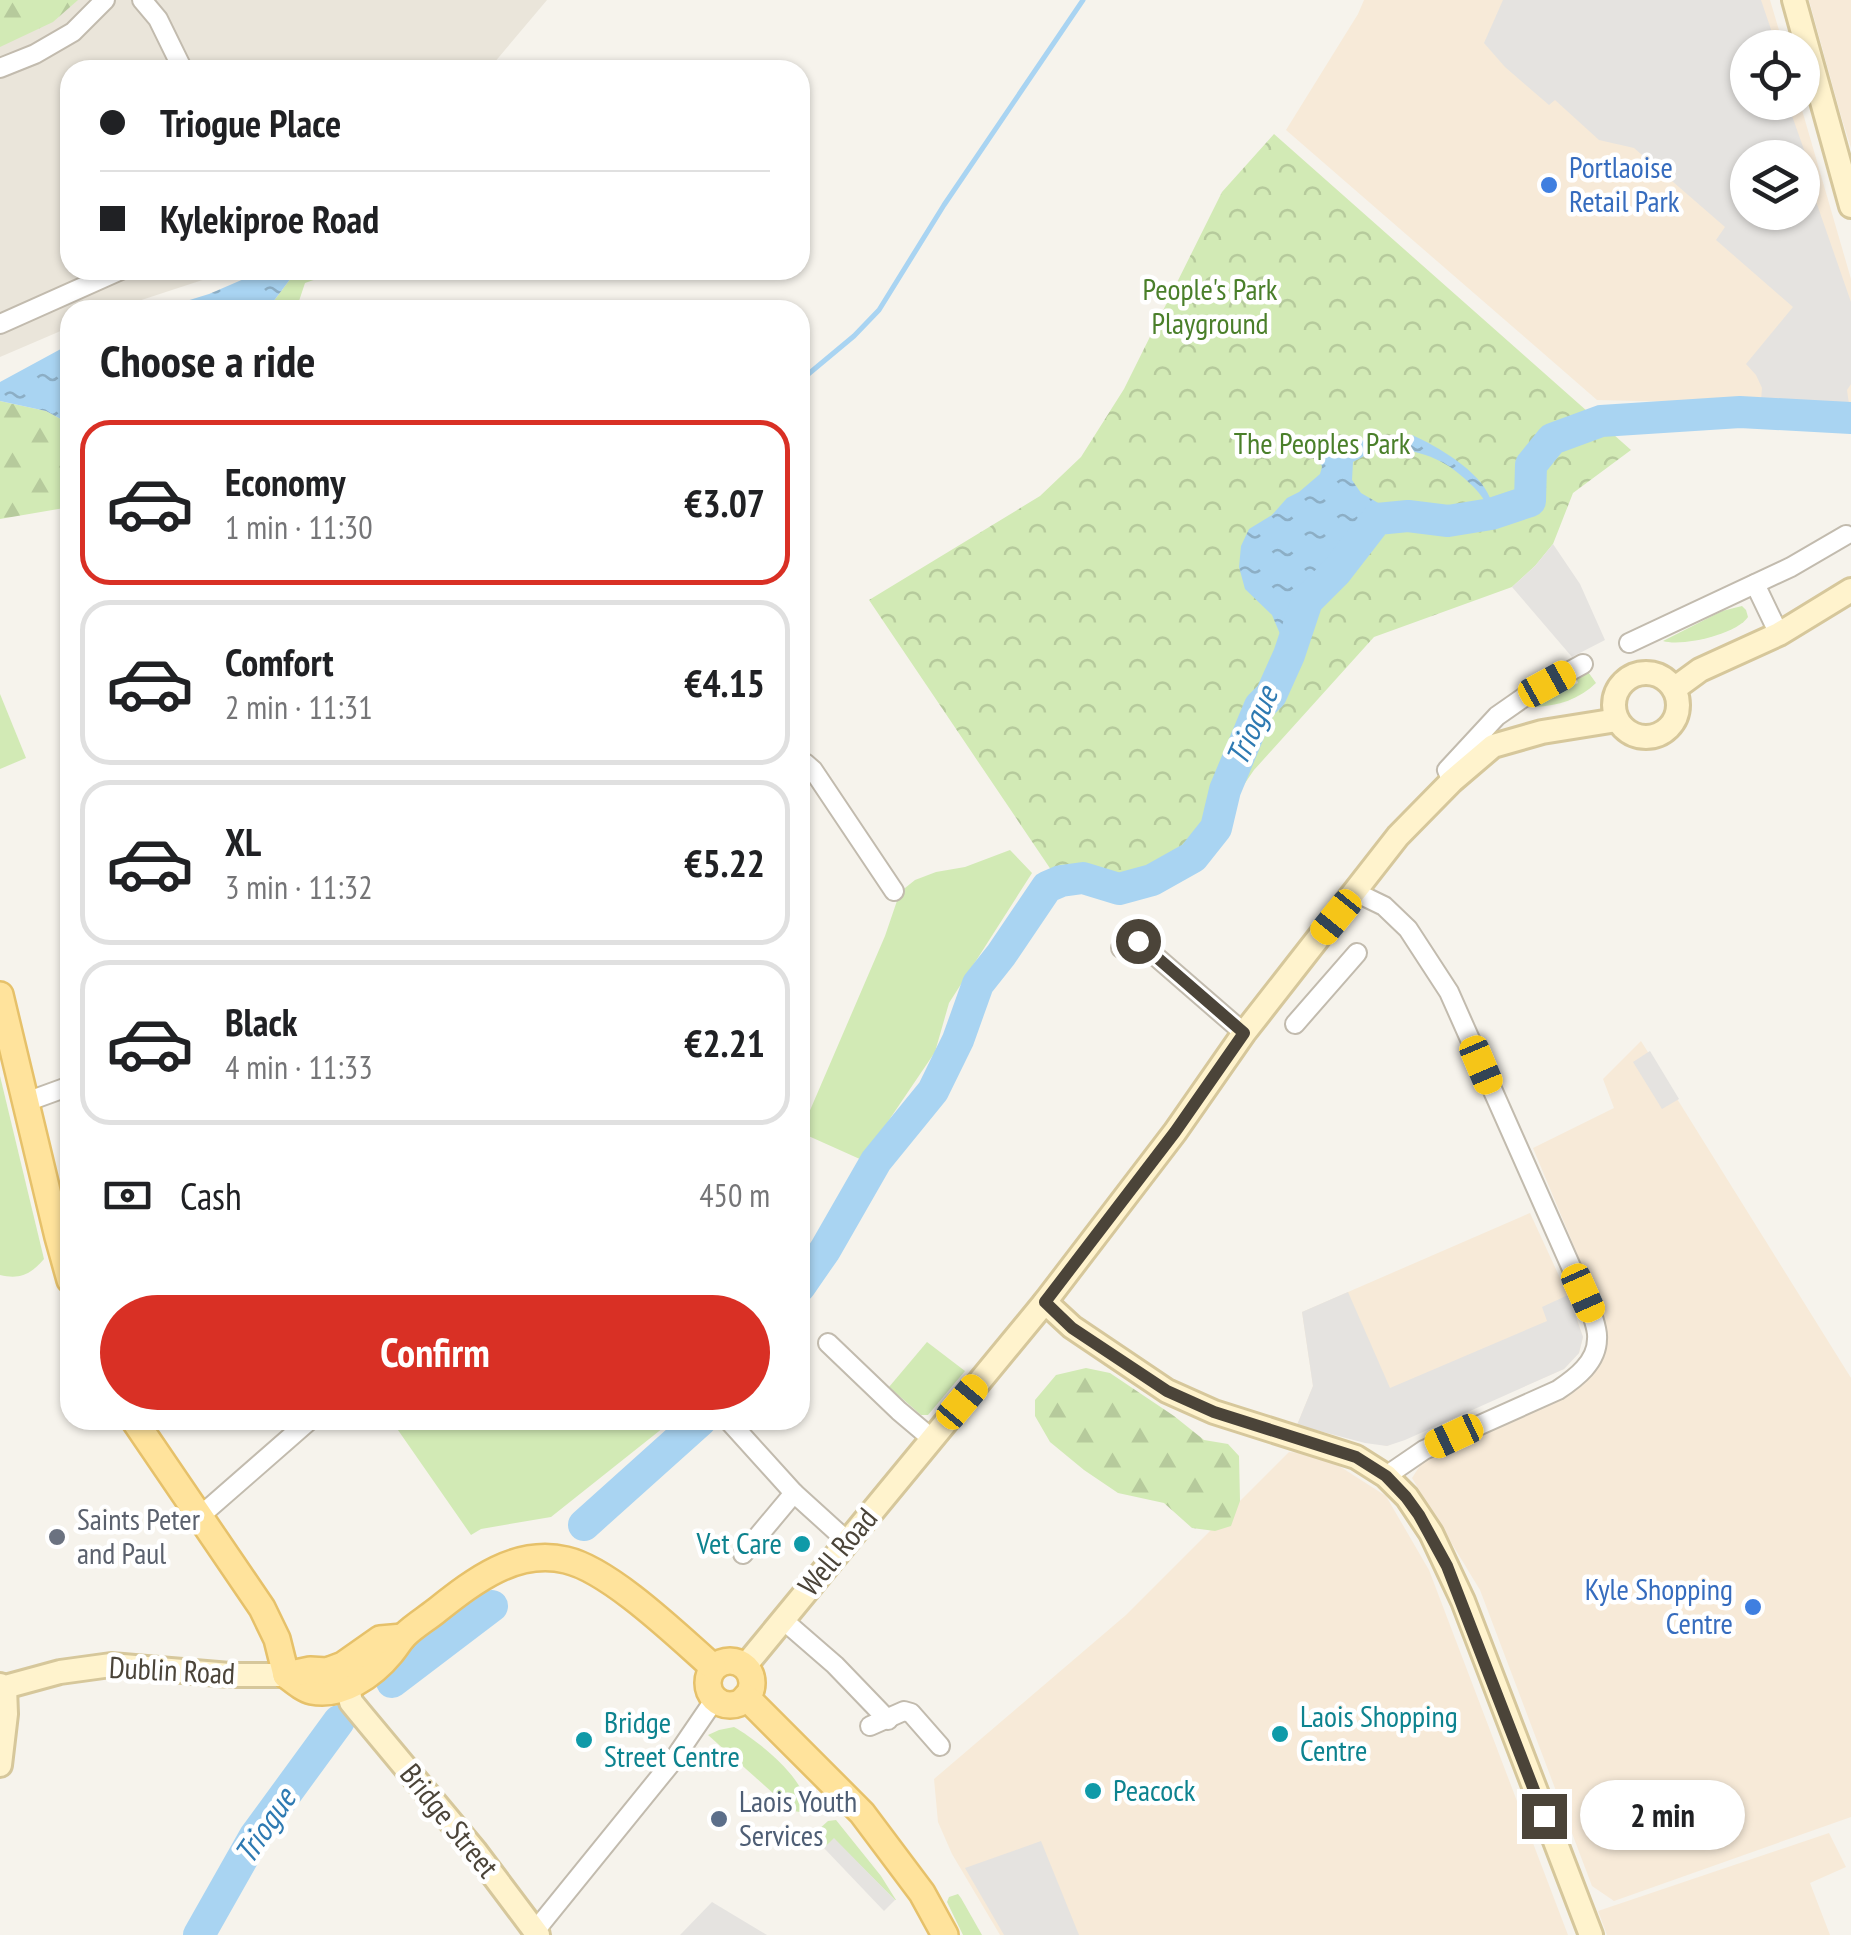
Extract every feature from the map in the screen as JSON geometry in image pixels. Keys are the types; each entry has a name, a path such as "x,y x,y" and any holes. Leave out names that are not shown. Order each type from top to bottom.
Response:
{"main road":[{"path":"1794,0 1851,206"},
{"path":"1674,689 1700,670 1779,634 1851,590"},
{"path":"1652,673 1674,689 1676,716 1657,735 1639,736 1617,720 1613,702 1626,679 1652,673"},
{"name":"Well Road","path":"745,1666 1045,1302 1175,1132 1244,1033 1398,836 1492,746 1542,732 1617,720"},
{"path":"0,994 60,1220"},
{"path":"1045,1302 1072,1328 1167,1391 1214,1412 1356,1457 1386,1476 1406,1497 1431,1533 1447,1566 1592,1935"},
{"path":"141,1430 262,1608 277,1640 286,1675 309,1690 353,1701 403,1636 464,1589 514,1562 551,1558 567,1560 599,1574 714,1667"},
{"path":"286,1675 343,1665 380,1639 403,1636"},
{"path":"729,1660 745,1666 752,1682 746,1697 732,1704 715,1699 708,1684 714,1667 729,1660"},
{"name":"Dublin Road","path":"2,1686 111,1664 230,1675 286,1675"},
{"path":"0,1766 6,1714 2,1686"},
{"path":"746,1697 862,1813 922,1893 946,1935"},
{"name":"Bridge Street","path":"353,1701 475,1850 536,1933"}],"street":[{"path":"0,68 73,32 105,0"},
{"path":"142,0 158,19 178,60"},
{"path":"0,324 99,280"},
{"path":"1629,643 1791,567 1846,535"},
{"path":"1755,584 1779,634"},
{"path":"1452,781 1447,770 1497,716 1530,692 1583,664"},
{"path":"810,768 894,891"},
{"path":"1355,892 1384,906 1408,929 1449,992 1592,1314 1598,1340 1590,1363 1558,1390 1424,1450 1386,1476"},
{"path":"1122,948 1132,939 1138,941 1244,1033"},
{"path":"1295,1024 1357,953"},
{"path":"1285,980 1319,996"},
{"path":"26,1102 60,1090"},
{"path":"827,1344 931,1438"},
{"path":"199,1517 299,1430"},
{"path":"738,1430 794,1493 847,1541"},
{"path":"743,1554 794,1493"},
{"path":"782,1618 836,1665 879,1723 904,1711 911,1713 940,1746"},
{"path":"536,1933 672,1762 715,1699"}],"shaded area":[{"path":"0,0 547,0 496,60 60,60 60,280 202,280 142,300 60,300 60,331 0,357"},
{"name":"Portlaoise Retail Park","path":"1364,0 1770,0 1779,30 1730,30 1730,120 1805,120 1811,140 1730,140 1730,230 1820,230 1820,172 1851,279 1851,406 1597,400 1286,130"},
{"path":"1503,0 1761,0 1771,30 1730,30 1730,120 1794,120 1801,140 1730,140 1730,230 1820,230 1820,213 1851,302 1849,404 1761,401 1762,388 1746,364 1793,307 1716,240 1725,227 1634,148 1599,140 1555,100 1549,105 1484,43"},
{"path":"1809,0 1851,0 1851,148 1820,30"},
{"path":"1553,544 1580,584 1605,640 1572,657 1512,587"},
{"name":"Kyle Shopping Centre","path":"1641,1041 1851,1378 1851,1817 1614,1901 1592,1886 1480,1590 1412,1478 1421,1464 1549,1399 1604,1347 1599,1306 1533,1148 1614,1108 1603,1079"},
{"path":"1650,1051 1679,1099 1662,1109 1633,1062"},
{"path":"1530,1213 1583,1337 1579,1353 1564,1369 1387,1446 1297,1425 1313,1386 1302,1312"},
{"path":"1348,1292 1390,1388 1547,1321 1542,1307 1568,1295 1583,1337 1579,1353 1564,1369 1405,1440 1387,1446 1365,1443 1297,1425 1313,1386 1302,1312"},
{"name":"Laois Shopping Centre","path":"1289,1452 1322,1455 1386,1496 1429,1570 1568,1935 1000,1935 952,1854 938,1822 934,1779 1126,1615"},
{"path":"1829,1833 1846,1867 1810,1883 1830,1935 1607,1935 1598,1911"},
{"path":"834,1838 895,1900 884,1911 824,1848"},
{"path":"1041,1841 1079,1935 1004,1935 965,1868"},
{"path":"712,1902 767,1935 680,1935"}],"green space":[{"path":"0,0 78,0 53,22 0,47"},
{"name":"The Peoples Park","path":"1274,134 1631,450 1573,493 1553,544 1512,587 1374,637 1254,770 1228,808 1221,832 1196,862 1148,894 1066,892 869,600 1040,496 1081,457 1124,389 1222,192"},
{"path":"290,280 314,280 305,283 299,300 274,300"},
{"path":"0,401 46,411 60,419 60,509 0,519"},
{"path":"1742,606 1748,617 1733,629 1695,641 1663,641 1722,611"},
{"path":"1586,669 1596,683 1590,689 1568,701 1535,707 1578,683 1575,675"},
{"path":"0,694 26,758 0,769"},
{"path":"1010,850 1032,873 949,1003 935,1052 862,1160 810,1137 810,1110 900,892 915,880"},
{"path":"0,1076 44,1259 30,1272 13,1277 0,1275"},
{"path":"927,1342 965,1371 928,1415 921,1415 889,1387"},
{"path":"1086,1368 1110,1373 1204,1440 1228,1444 1239,1456 1240,1501 1231,1526 1215,1531 1192,1528 1164,1503 1118,1493 1050,1442 1035,1416 1035,1400 1056,1375"},
{"path":"398,1430 660,1430 551,1517 481,1529 471,1535"},
{"path":"734,1727 788,1771 806,1803 800,1812 793,1811 708,1735"},
{"path":"836,1820 896,1900 834,1839 824,1848 817,1831 828,1821"},
{"path":"958,1894 982,1935 963,1935 947,1902"}],"water":[{"path":"242,280 290,280 274,300 190,300"},
{"path":"60,349 60,419 46,411 0,401 0,382"},
{"path":"1412,435 1445,453 1468,469 1485,488 1491,500 1491,514 1448,521 1408,516 1377,519 1336,572 1307,601 1289,655 1272,615 1245,589 1239,567 1241,546 1249,529 1272,515 1287,498 1320,474 1319,457 1376,437","holes":["1381,447 1426,455 1455,470 1484,499 1482,511 1443,517 1399,512 1361,493 1352,480 1353,462"]}],"waterway":[{"path":"810,373 879,310 944,205 1083,0"},
{"name":"Triogue","path":"810,1272 876,1161 933,1091 958,1040 978,984 1047,887 1083,878 1119,889 1152,880 1193,857 1216,828 1225,790 1260,706 1271,695 1289,655 1307,601 1336,572 1377,519 1408,516 1448,521 1491,514 1530,501 1531,465 1552,439 1601,421 1740,412 1851,418"},
{"name":"Triogue","path":"584,1525 690,1430"},
{"name":"Triogue","path":"392,1682 492,1606"},
{"name":"Triogue","path":"199,1935 255,1836 339,1721"}],"place":[{"name":"Portlaoise Retail Park","path":"1549,185"},
{"name":"Saints Peter and Paul","path":"57,1537"},
{"name":"Vet Care","path":"802,1544"},
{"name":"Kyle Shopping Centre","path":"1753,1607"},
{"name":"Laois Shopping Centre","path":"1280,1734"},
{"name":"Bridge Street Centre","path":"584,1740"},
{"name":"Peacock","path":"1093,1791"},
{"name":"Laois Youth Services","path":"719,1819"}],"route":[{"path":"1138,941 1244,1033 1175,1132 1045,1302 1072,1328 1167,1391 1214,1412 1356,1457 1386,1476 1419,1515 1447,1566 1544,1816"}],"park label":[{"name":"People's Park Playground","path":"1210,307"}]}
